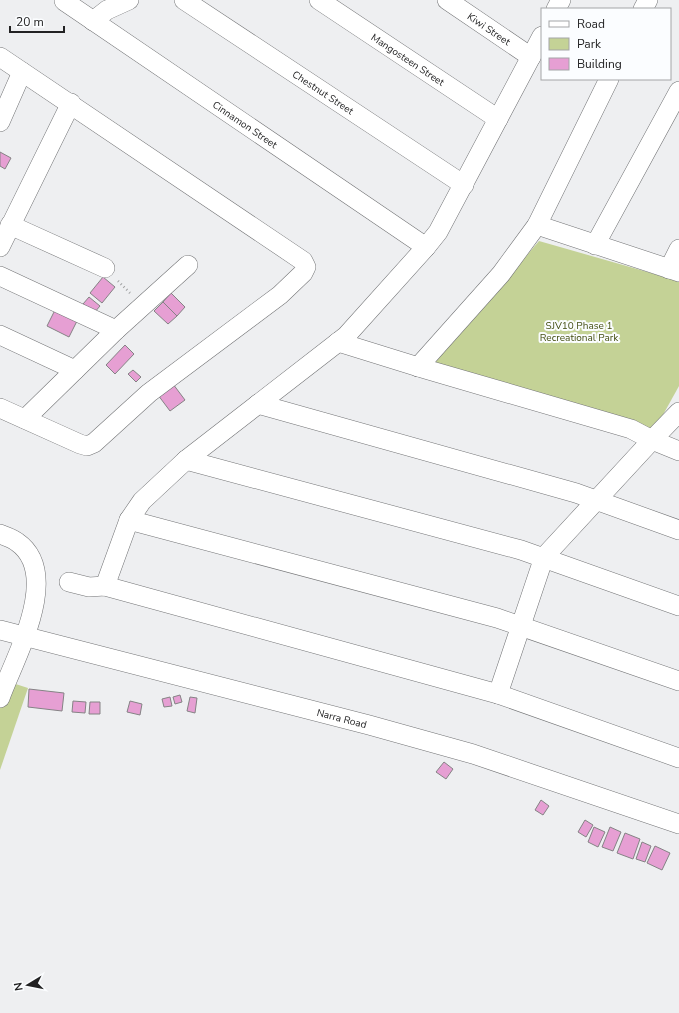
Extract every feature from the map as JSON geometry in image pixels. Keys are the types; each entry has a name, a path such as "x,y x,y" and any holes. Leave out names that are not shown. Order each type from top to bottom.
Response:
{"street":[{"path":"93,21 107,10 129,0"},
{"name":"Chestnut Street","path":"184,0 464,185"},
{"name":"Mangosteen Street","path":"319,0 498,119"},
{"name":"Kiwi Street","path":"447,0 531,57"},
{"name":"Cinnamon Street","path":"64,1 426,247"},
{"path":"105,586 129,520 142,501 186,460 346,336 438,232 541,38"},
{"path":"0,58 70,103 303,261 306,267 303,273 280,295 149,393 94,443 87,446 80,444 0,408"},
{"path":"0,122 22,72"},
{"path":"418,367 500,274 537,224 609,80"},
{"path":"595,245 679,91"},
{"path":"0,247 70,103"},
{"path":"537,224 595,245 674,270 679,249"},
{"path":"10,225 105,268"},
{"path":"25,419 116,330 188,265"},
{"path":"0,276 116,330"},
{"path":"0,335 75,370"},
{"path":"338,342 631,429 652,440 679,450"},
{"path":"258,404 576,493 596,502 679,530"},
{"path":"498,694 544,557 679,412"},
{"path":"186,460 544,557 564,566 679,606"},
{"path":"129,520 490,616 679,681"},
{"path":"0,534 17,542 27,552 34,568 36,584 36,600 24,636 5,669 0,698"},
{"path":"69,582 89,587 105,586 498,694 679,758"},
{"name":"Narra Road","path":"0,630 361,723 473,754 679,824"}],"path":[{"path":"105,268 143,306"}],"green space":[{"name":"SJV10 Phase 1 Recreational Park","path":"539,241 679,281 679,386 654,431 431,367"},
{"path":"0,679 28,688 0,770"}],"building":[{"path":"0,152 11,158 5,169 0,166"},
{"path":"103,277 115,287 102,303 90,293"},
{"path":"171,293 185,307 177,316 163,302"},
{"path":"89,297 100,306 94,313 83,304"},
{"path":"163,302 177,316 168,324 154,311"},
{"path":"56,308 78,319 69,337 47,326"},
{"path":"125,345 134,354 115,374 106,365"},
{"path":"133,370 141,377 136,382 128,374"},
{"path":"173,384 185,400 170,411 158,395"},
{"path":"29,689 64,693 62,711 28,707"},
{"path":"180,695 182,702 175,704 173,697"},
{"path":"170,697 172,706 164,707 162,699"},
{"path":"190,697 197,698 195,713 187,711"},
{"path":"73,701 86,702 85,713 72,712"},
{"path":"130,701 142,704 140,715 127,712"},
{"path":"90,702 100,702 100,714 89,714"},
{"path":"444,762 453,769 446,779 436,772"},
{"path":"541,800 549,806 543,815 535,810"},
{"path":"585,820 593,825 586,837 578,832"},
{"path":"594,827 605,832 598,847 588,842"},
{"path":"610,827 621,832 613,851 602,847"},
{"path":"625,833 640,839 633,859 617,853"},
{"path":"642,842 651,846 645,862 636,859"},
{"path":"655,846 670,853 662,870 647,863"}]}
